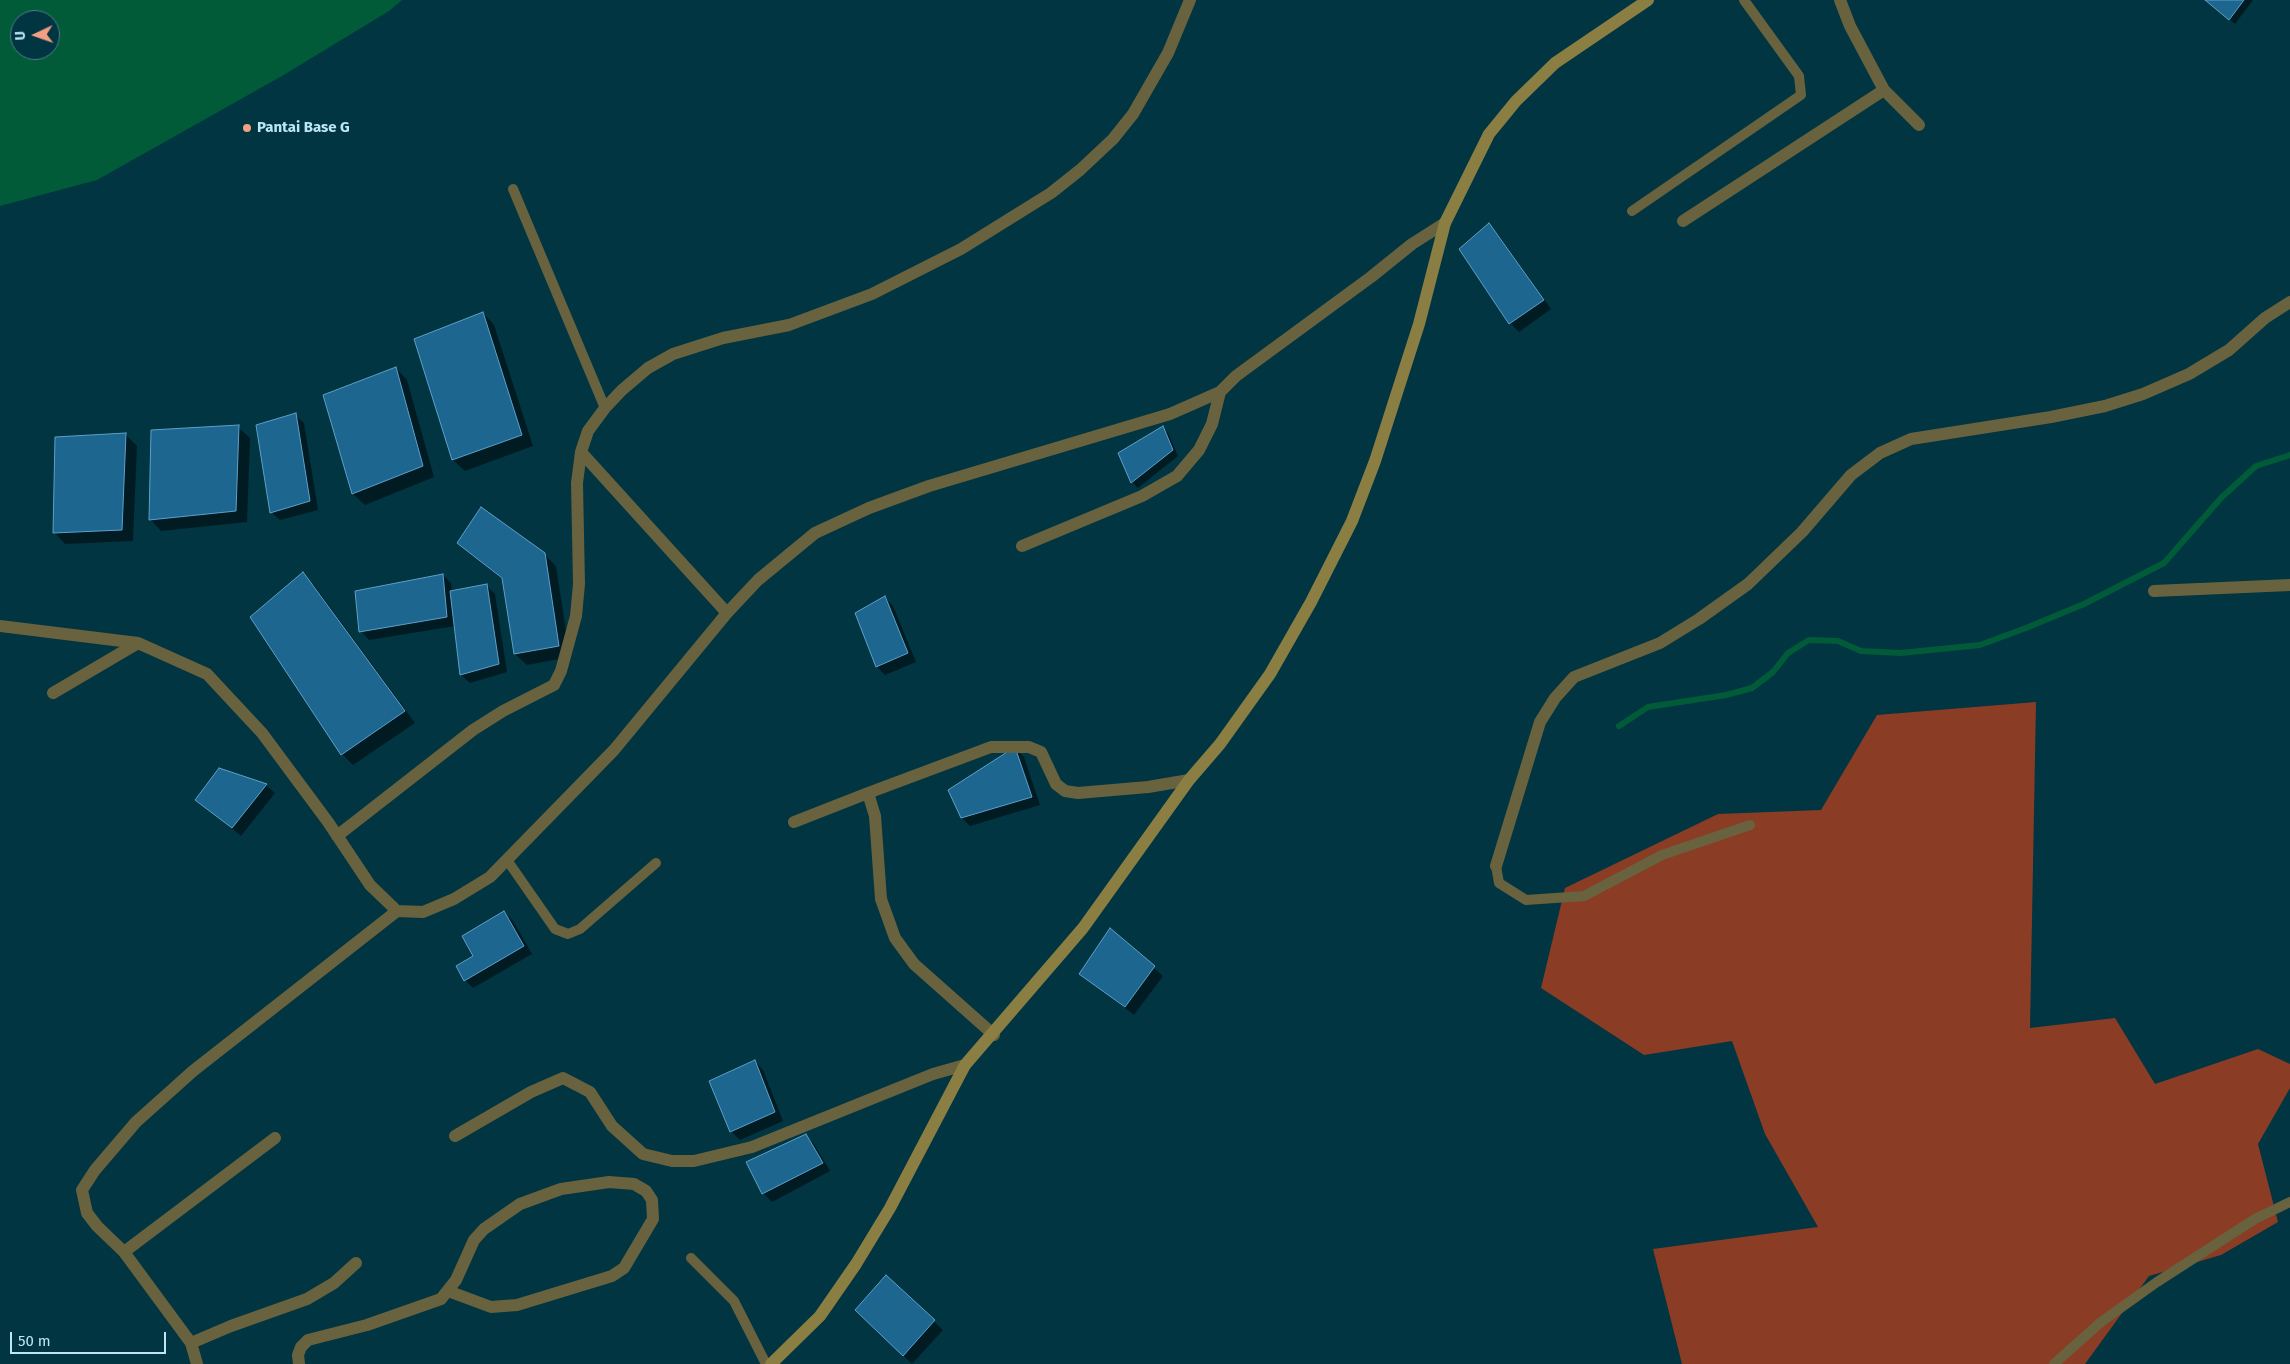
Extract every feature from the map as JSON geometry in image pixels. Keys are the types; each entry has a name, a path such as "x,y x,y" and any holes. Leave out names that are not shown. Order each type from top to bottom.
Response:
{"street":[{"path":"337,836 474,730 503,711 554,685 561,671 576,616 579,584 577,483 581,452 588,431 605,408 648,368 673,354 723,338 789,325 872,294 961,249 1051,193 1080,170 1113,139 1133,114 1168,52 1190,0"},
{"path":"771,1364 820,1316 856,1264 890,1208 966,1065 994,1035 1083,928 1190,780 1220,744 1270,674 1311,602 1352,521 1376,460 1419,324 1445,223 1489,134 1516,101 1555,63 1648,0"},
{"path":"1840,0 1850,26 1884,90 1918,125"},
{"path":"1683,221 1884,90"},
{"path":"197,1364 192,1343 124,1252 97,1226 88,1213 82,1190 95,1170 136,1122 193,1071 397,911 423,912 454,899 490,877 614,750 727,613 758,580 815,533 869,508 929,486 1170,414 1220,392 1236,376 1371,277 1412,244 1445,223"},
{"path":"1496,866 1540,722 1555,698 1574,677 1660,643 1699,619 1748,584 1802,532 1851,475 1880,453 1911,439 2051,417 2105,406 2143,394 2189,374 2229,350 2265,318 2290,302"},
{"path":"1022,546 1142,496 1177,476 1199,450 1212,424 1220,392"},
{"path":"581,452 727,613"},
{"path":"2154,591 2290,585"},
{"path":"0,626 138,643 208,674 262,733 370,885 397,911"},
{"path":"53,693 138,643"},
{"path":"794,822 990,747 1029,747 1042,752 1056,784 1065,791 1078,793 1148,787 1190,780"},
{"path":"868,793 875,816 881,899 895,938 914,964 994,1035"},
{"path":"455,1136 531,1092 563,1078 590,1092 612,1126 643,1154 672,1162 694,1161 752,1147 933,1074 966,1065"},
{"path":"124,1252 275,1138"},
{"path":"298,1364 301,1347 308,1340 367,1325 441,1300 456,1280 474,1240 484,1229 520,1204 561,1189 609,1182 634,1184 646,1191 652,1200 652,1219 624,1268 612,1276 517,1305 491,1306 448,1291"},
{"path":"192,1343 231,1326 307,1299 334,1283 356,1263"}],"lane":[{"path":"1632,211 1801,94 1799,76 1744,0"},
{"path":"513,189 605,408"},
{"path":"1496,866 1499,883 1526,900 1584,896 1662,855 1750,826"},
{"path":"507,860 555,929 568,934 580,929 656,863"},
{"path":"2054,1364 2101,1322 2157,1282 2256,1219 2290,1202"},
{"path":"691,1258 734,1301 766,1364"}],"shaded area":[{"path":"0,0 402,0 389,11 282,76 97,180 0,206"},
{"path":"2036,702 2030,1028 2115,1018 2155,1084 2258,1049 2290,1064 2290,1088 2258,1144 2278,1222 2221,1255 2149,1276 2085,1364 1682,1364 1653,1249 1818,1227 1765,1134 1732,1041 1644,1055 1541,988 1565,888 1718,814 1821,810 1877,715"}],"building":[{"path":"2205,0 2244,0 2229,20"},
{"path":"1489,223 1544,300 1509,324 1459,249"},
{"path":"483,312 522,435 452,460 414,339"},
{"path":"396,367 423,466 352,494 323,395"},
{"path":"296,413 310,501 270,513 256,425"},
{"path":"239,425 236,511 149,520 151,430"},
{"path":"1163,426 1173,450 1131,483 1118,453"},
{"path":"126,433 122,530 53,533 55,437"},
{"path":"481,507 545,553 559,646 514,654 502,578 457,543"},
{"path":"303,572 405,711 341,755 250,617"},
{"path":"443,574 447,617 359,632 355,591"},
{"path":"487,584 499,664 460,675 450,591"},
{"path":"885,596 908,653 876,667 855,613"},
{"path":"1015,747 1032,797 961,818 948,790"},
{"path":"219,768 267,784 232,828 195,800"},
{"path":"504,911 524,946 464,981 456,966 473,956 462,936"},
{"path":"1110,928 1155,966 1125,1007 1079,974"},
{"path":"755,1060 775,1112 730,1132 709,1081"},
{"path":"806,1134 823,1163 762,1194 746,1162"},
{"path":"886,1275 935,1320 903,1356 855,1310"}],"waterway":[{"path":"1619,726 1648,707 1726,695 1752,688 1773,672 1788,653 1809,640 1838,641 1861,651 1901,653 1980,645 2026,628 2084,604 2164,563 2221,498 2256,466 2290,455"}],"place":[{"name":"Pantai Base G","path":"247,128"}]}
